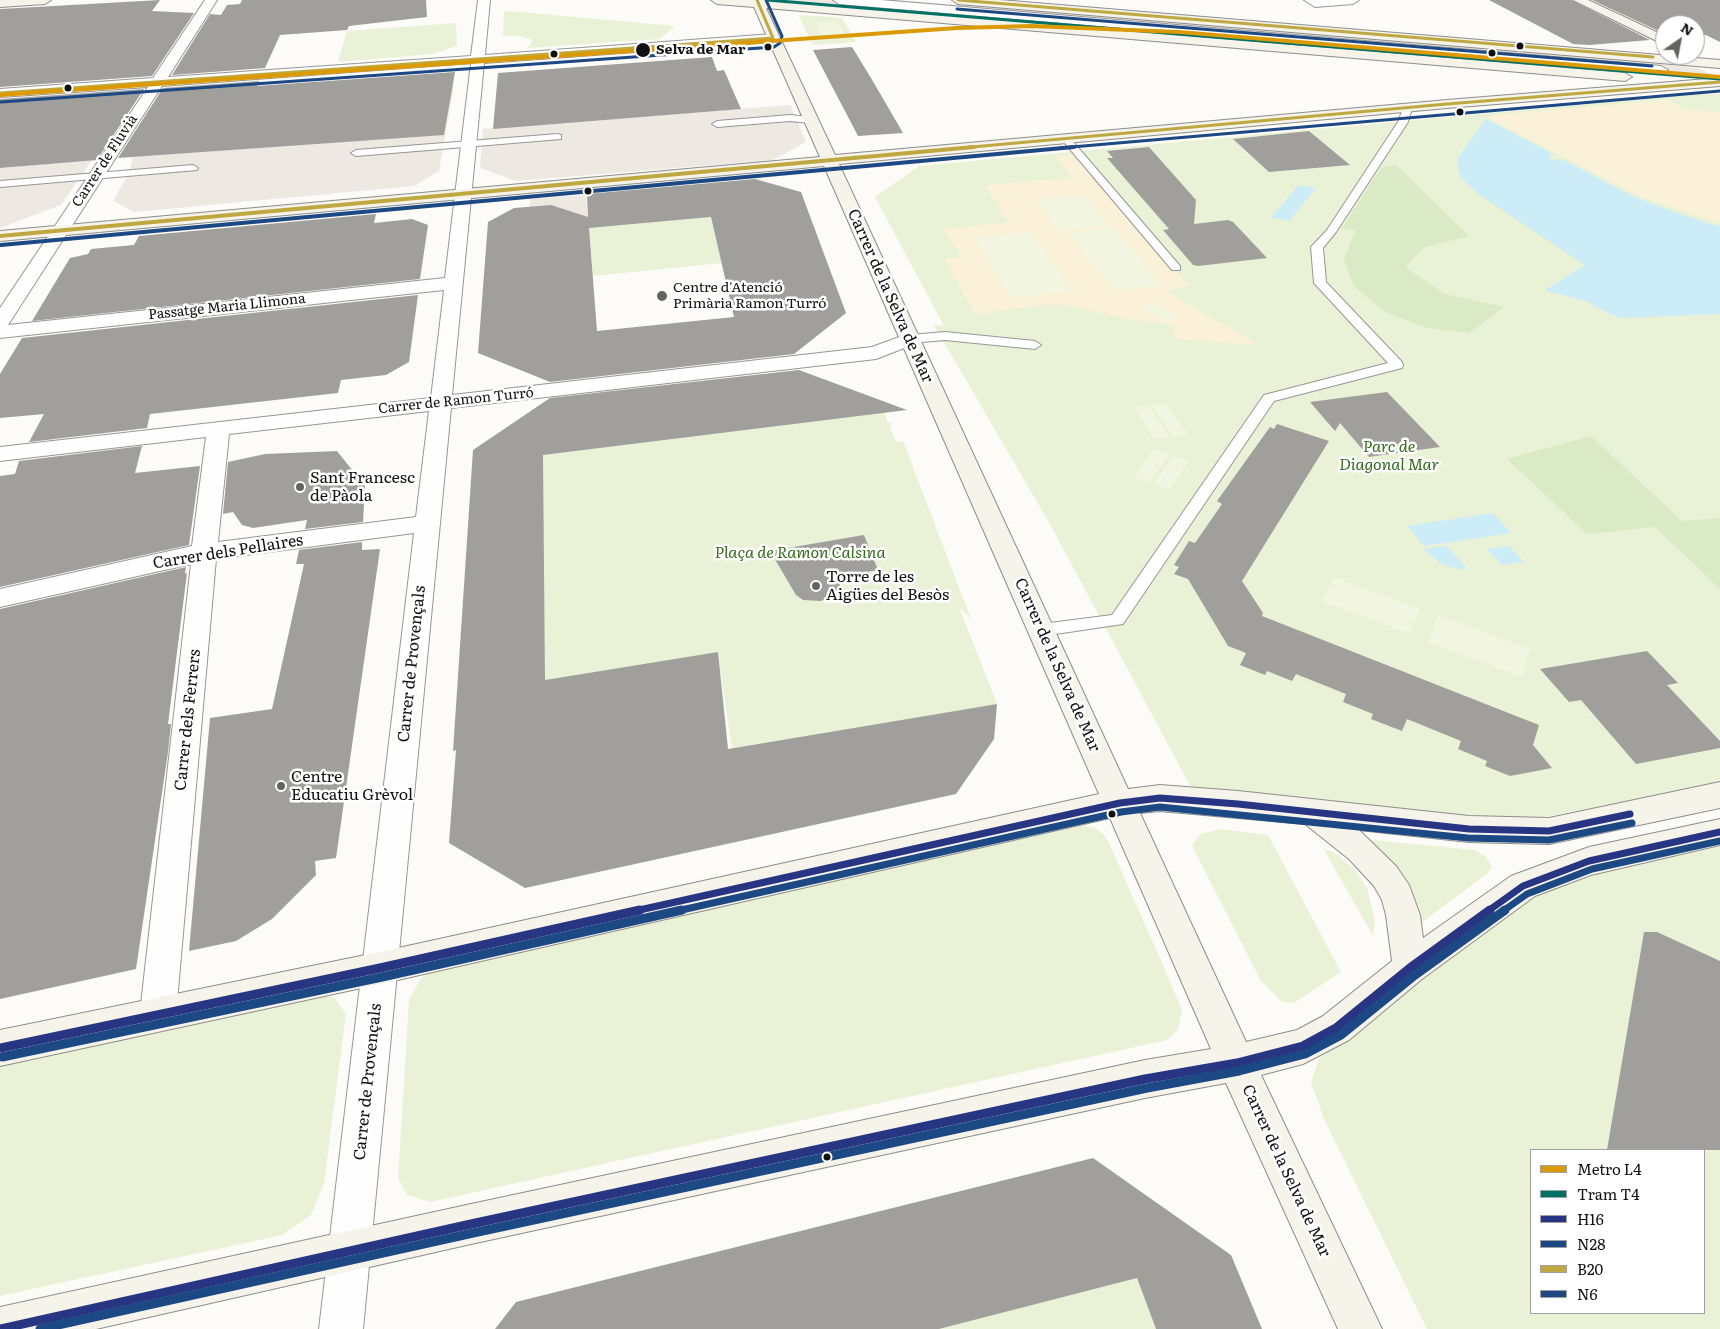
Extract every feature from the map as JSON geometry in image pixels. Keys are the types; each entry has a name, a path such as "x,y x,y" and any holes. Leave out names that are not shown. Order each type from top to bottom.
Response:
{"street":[{"path":"0,3 45,0"},
{"name":"Carrer de Fluvià","path":"0,323 211,0"},
{"name":"Carrer de Provençals","path":"341,1329 484,0"},
{"path":"717,0 1715,83"},
{"path":"839,0 1661,70"},
{"path":"958,0 1720,64"},
{"path":"1312,1 1353,0"},
{"path":"1579,0 1655,36"},
{"name":"Carrer de la Selva de Mar","path":"758,2 1237,1063 1360,1329"},
{"path":"0,93 773,38"},
{"path":"1705,58 1720,64"},
{"path":"0,236 1407,108 1715,83"},
{"name":"Passatge Maria Llimona","path":"0,332 453,283"},
{"name":"Carrer de Ramon Turró","path":"0,454 876,353 910,339"},
{"name":"Carrer dels Ferrers","path":"158,1013 215,445 219,428"},
{"name":"Carrer dels Pellaires","path":"0,598 204,558 428,523"},
{"path":"0,1048 158,1013 380,968 1120,803 1160,798 1469,829 1549,831 1720,795"},
{"path":"1315,814 1360,849 1384,876 1396,895 1403,915 1410,968"},
{"path":"0,1329 1145,1078 1237,1063 1285,1051 1311,1041 1336,1028 1410,968 1524,886 1589,861 1720,832"}],"lane":[{"path":"1042,630 1117,620 1269,398 1397,365 1320,283 1317,247 1331,232 1403,122 1407,108"},
{"path":"717,124 790,118 810,120"},
{"path":"356,153 558,137"},
{"path":"1066,139 1176,268"},
{"path":"0,184 192,168"},
{"path":"910,339 944,336 1035,346"}],"green space":[{"path":"504,12 675,26 660,39 528,48 533,40 519,36 503,36"},
{"path":"799,16 842,18 856,42 813,45"},
{"path":"1163,20 1646,60 1648,63 1162,22"},
{"path":"837,22 847,38 824,40 815,23"},
{"path":"456,23 457,46 433,54 338,62 347,31"},
{"path":"1160,32 1535,64 1536,67 1159,35"},
{"name":"Parc de Diagonal Mar","path":"1720,94 1720,782 1617,804 1531,819 1479,824 1194,793 1051,526 934,325 944,326 875,197 919,166 1685,95"},
{"path":"1396,165 1469,236 1423,248 1405,267 1445,294 1504,307 1470,333 1427,328 1385,312 1353,285 1344,258 1356,230 1342,228 1381,168"},
{"path":"1085,195 1110,226 1059,231 1036,200"},
{"path":"711,217 722,263 593,276 589,228"},
{"path":"1114,228 1162,285 1114,291 1068,233"},
{"path":"1031,232 1072,291 1011,298 974,238"},
{"path":"1153,302 1178,317 1166,322 1141,307"},
{"path":"1166,403 1188,435 1173,437 1152,405"},
{"path":"1149,406 1170,437 1155,440 1134,407"},
{"name":"Plaça de Ramon Calsina","path":"884,412 888,423 893,422 890,427 896,442 903,441 971,619 959,607 997,704 732,748 718,653 545,680 542,455"},
{"path":"1591,436 1682,521 1720,518 1720,589 1655,527 1587,534 1507,459"},
{"path":"1153,449 1169,454 1150,482 1134,477"},
{"path":"1173,456 1189,461 1170,489 1154,484"},
{"path":"1334,577 1420,609 1410,634 1322,601"},
{"path":"1438,615 1530,649 1522,677 1428,642"},
{"path":"1080,826 1094,827 1104,835 1109,843 1182,1010 1178,1030 1167,1040 430,1202 407,1195 398,1178 409,1000 421,978 439,966"},
{"path":"1221,829 1268,835 1341,972 1294,1003 1282,1002 1261,981 1192,846 1200,834"},
{"path":"1363,839 1475,850 1486,857 1492,867 1488,873 1417,926"},
{"path":"1720,844 1720,1329 1427,1329 1324,1119 1311,1082 1319,1058 1529,893 1558,879"},
{"path":"1323,848 1337,854 1356,871 1367,888 1375,921 1373,936"},
{"path":"306,996 334,997 346,1014 324,1183 311,1215 282,1235 0,1296 0,1064"},
{"path":"1137,1278 1156,1329 939,1329"}],"sand":[{"path":"1667,100 1683,109 1720,112 1720,223 1641,197 1485,116"},
{"path":"1077,154 1189,285 1167,292 1258,345 1175,339 1174,325 1129,319 1067,305 1042,305 976,314 944,259 962,257 943,229 1009,222 985,185 1072,178 1056,156"}],"shaded area":[{"path":"782,0 896,0 1613,59 1655,63 1655,65 1690,67 1701,69 1709,74 1698,77"},
{"path":"454,86 439,171 414,186 134,212 113,201 129,173 133,157 284,146 326,95"},
{"path":"790,105 806,142 773,160 516,181 480,168 483,129"},
{"path":"92,160 61,205 0,228 0,168"},
{"path":"586,195 588,228 530,233 530,199"}],"water":[{"path":"1486,119 1551,153 1550,159 1566,161 1632,196 1720,227 1720,314 1622,318 1609,314 1588,302 1545,290 1585,265 1477,193 1461,178 1457,163 1459,156"},
{"path":"1299,185 1316,188 1289,221 1271,217"},
{"path":"1493,513 1511,533 1424,546 1407,526"},
{"path":"1447,546 1467,569 1458,569 1440,563 1423,549"},
{"path":"1509,546 1524,562 1502,565 1487,549"}],"building":[{"path":"160,0 152,11 194,13 152,76 0,87 0,9"},
{"path":"242,0 426,0 427,17 349,26 347,30 280,35 265,68 172,75 210,14 221,15 227,5 240,4"},
{"path":"1489,0 1571,0 1650,40 1589,45 1573,44"},
{"path":"1592,0 1720,0 1720,42 1705,35 1705,15 1655,15 1655,29"},
{"path":"852,47 903,133 858,136 813,50"},
{"path":"712,57 717,71 724,70 741,109 493,129 498,73"},
{"path":"455,72 444,135 118,158 163,88 259,81 257,86"},
{"path":"144,89 97,160 0,168 0,99"},
{"path":"1309,131 1350,165 1269,172 1233,139"},
{"path":"1149,147 1196,200 1194,224 1228,220 1233,222 1267,258 1193,265 1163,230 1169,229 1107,158 1113,158 1107,151"},
{"path":"755,179 801,192 846,313 794,354 550,382 478,353 488,222 514,208 551,205 588,217 587,194","holes":["711,217 734,317 597,331 589,228"]},
{"path":"376,214 374,223 412,219 428,225 420,279 32,321 70,258 88,254 91,249 134,245 139,236"},
{"path":"418,295 409,362 386,375 341,380 338,393 150,414 147,428 29,442 44,414 0,418 0,374 22,338"},
{"path":"799,370 907,410 543,455 545,680 718,652 728,749 997,704 994,739 956,794 525,888 449,843 456,750 453,751 473,450 550,398"},
{"path":"1387,392 1440,447 1369,457 1340,423 1335,431 1310,402"},
{"path":"1277,424 1329,441 1242,581 1263,613 1262,616 1539,725 1533,745 1552,768 1510,776 1485,766 1487,761 1458,749 1461,741 1407,719 1402,731 1371,719 1373,714 1343,702 1346,694 1296,674 1292,681 1267,671 1265,675 1240,665 1246,653 1228,646 1188,579 1174,574 1179,567 1174,565 1189,541 1195,543 1222,504 1217,501 1270,427 1274,429"},
{"path":"142,446 135,473 200,466 189,545 0,587 0,476 15,474 19,461"},
{"name":"Sant Francesc de Pàola","path":"337,451 365,486 363,522 305,529 307,520 253,528 242,525 233,512 223,514 228,462 265,454"},
{"path":"864,535 878,570 845,576 835,594 821,601 803,600 796,595 770,551"},
{"name":"Centre Educatiu Grèvol","path":"362,542 362,550 380,549 336,858 315,861 316,875 272,919 236,941 189,951 210,718 272,709 304,564 296,564 299,550"},
{"path":"186,567 185,574 187,573 168,724 171,724 168,752 136,969 0,999 0,609"},
{"path":"1647,651 1678,683 1667,685 1720,741 1720,748 1636,764 1581,700 1569,702 1540,669"},
{"path":"1644,932 1657,932 1720,961 1720,1150 1607,1149"},
{"path":"1093,1158 1231,1255 1262,1329 1156,1329 1137,1278 939,1329 495,1329 516,1302"}],"metro line":[{"name":"L4","path":"0,95 957,28 1031,26 1179,32 1720,77"}],"tram line":[{"name":"T4","path":"767,0 1720,79"}],"transit line":[{"name":"B20","path":"0,93 773,38 757,0"},
{"name":"N6","path":"1,102 774,47 780,43 782,36 766,0"},
{"name":"B20","path":"958,0 1653,57"},
{"name":"N6","path":"957,9 1652,66"},
{"name":"B20","path":"0,236 1447,104 1720,82"},
{"name":"N6","path":"1,245 1448,113 1720,91"},
{"name":"H16","path":"0,1048 380,968 1120,803 1160,798 1238,804 1469,829 1549,831 1630,814"},
{"name":"N28","path":"2,1057 382,977 1121,812 1160,807 1237,813 1468,838 1549,840 1632,823"},
{"name":"H16","path":"0,1329 471,1224 1145,1079 1237,1063 1303,1046 1336,1028 1410,968 1523,886 1589,861 1720,832"},
{"name":"N28","path":"40,1329 473,1233 1147,1088 1239,1071 1305,1054 1341,1035 1415,975 1527,894 1592,869 1720,841"}],"place":[{"name":"Selva de Mar","path":"643,50"},
{"name":"Centre d'Atenció Primària Ramon Turró","path":"662,296"},
{"name":"Sant Francesc de Pàola","path":"300,487"},
{"name":"Torre de les Aigües del Besòs","path":"816,586"},
{"name":"Centre Educatiu Grèvol","path":"281,786"}]}
